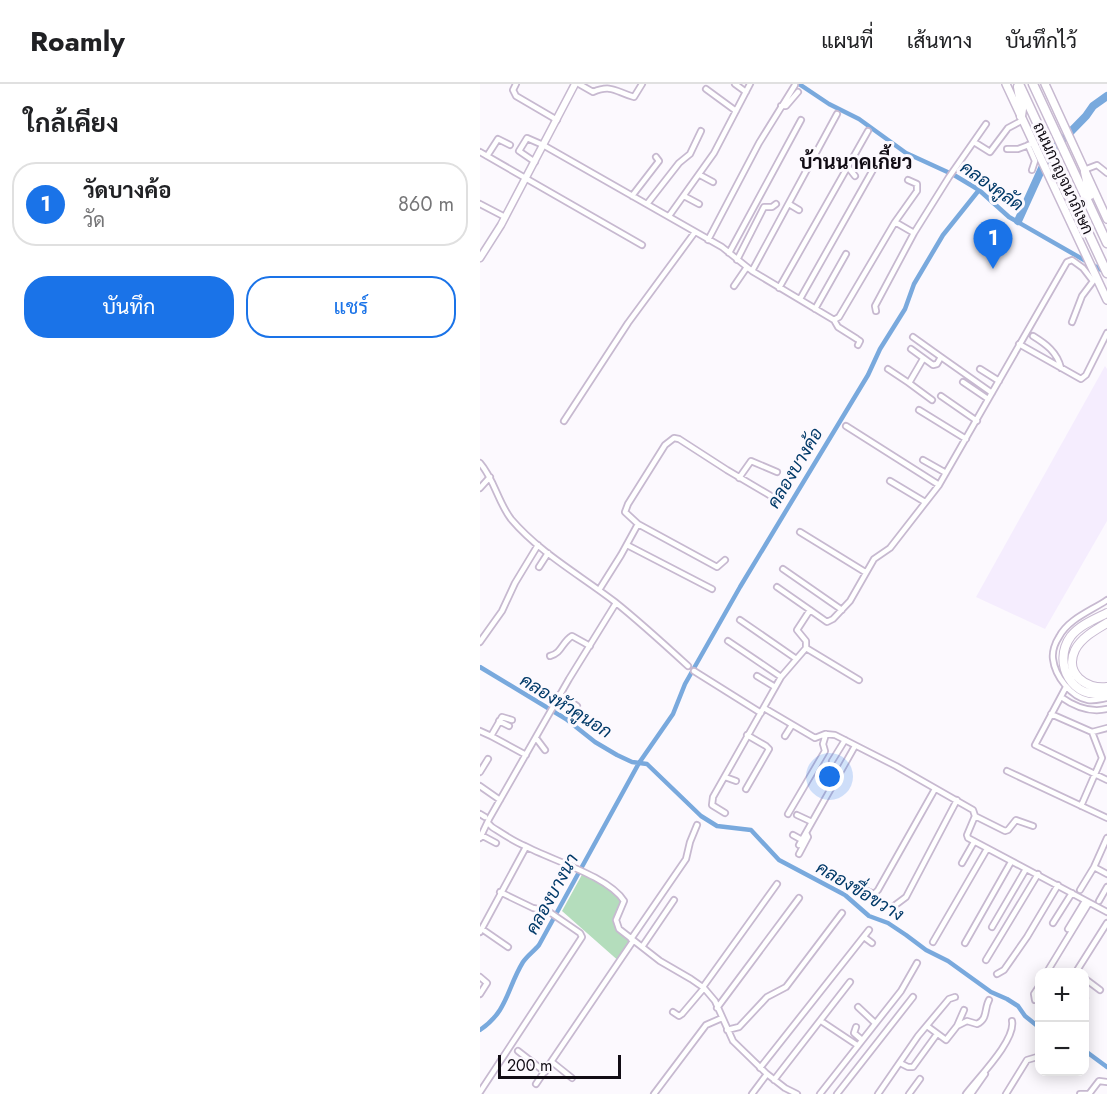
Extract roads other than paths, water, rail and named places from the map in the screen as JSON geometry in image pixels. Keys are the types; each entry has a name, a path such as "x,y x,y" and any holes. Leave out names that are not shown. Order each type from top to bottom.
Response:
{"highway":[{"path":"1018,84 1022,118"},
{"name":"ถนนกาญจนาภิเษก","path":"1018,84 1048,143 1105,269"},
{"name":"ถนนกาญจนาภิเษก","path":"1033,84 1107,243"},
{"path":"1084,171 1092,201 1091,206"}],"main road":[{"path":"1006,84 1031,144 1039,152 1107,300"},
{"path":"1045,84 1107,219"},
{"path":"1107,612 1080,628 1069,639 1063,654 1064,669 1068,679 1082,691 1095,695 1107,693"},
{"path":"1107,623 1088,635 1076,648 1072,666 1079,679 1087,686 1107,687"}],"street":[{"path":"516,84 513,90 516,96 557,120"},
{"path":"480,258 505,217 577,84 593,92 602,86 609,86 634,97 642,84"},
{"path":"735,84 746,92"},
{"path":"669,216 700,175 750,84"},
{"path":"708,240 750,160 795,85"},
{"path":"706,89 736,111"},
{"path":"781,106 788,104 798,92"},
{"path":"734,286 749,269 789,204 837,114"},
{"path":"974,142 990,152 1008,128 1022,118"},
{"path":"729,253 801,120"},
{"path":"876,311 874,306 914,233 986,124"},
{"path":"647,204 679,163 690,154 701,131"},
{"path":"779,288 868,131"},
{"path":"535,162 520,153 519,150 527,138 669,216 729,253 749,269 834,320 838,327 860,341 858,345"},
{"path":"487,156 498,139 510,145"},
{"path":"1007,149 1012,150 1031,144 1035,161 1032,170"},
{"path":"480,152 642,245"},
{"path":"632,196 658,161 657,157"},
{"path":"1084,171 1097,165 1107,173"},
{"path":"848,167 855,176"},
{"path":"800,299 874,168"},
{"path":"700,175 713,182"},
{"path":"834,320 839,317 895,222 918,188 917,184 908,180"},
{"path":"684,196 699,204"},
{"path":"480,204 505,217"},
{"path":"737,260 764,207 772,207 776,204"},
{"path":"789,204 799,210"},
{"path":"895,222 914,233"},
{"path":"564,421 628,323 695,232"},
{"path":"815,309 846,254"},
{"path":"777,587 827,622 842,610 854,595 876,556 885,552 893,544 939,485 1067,262 1072,260 1095,278 1079,302 1072,322"},
{"path":"1019,344 1083,379 1107,333"},
{"path":"1033,336 1050,347 1062,368"},
{"path":"913,337 992,393"},
{"path":"910,349 934,365 941,357"},
{"path":"909,383 923,359"},
{"path":"888,369 932,400"},
{"path":"980,369 999,381"},
{"path":"963,382 988,399"},
{"path":"941,396 977,420"},
{"path":"919,410 966,439"},
{"path":"846,426 939,485"},
{"path":"725,560 717,567 638,524 624,511 665,445 674,438 680,438 739,478 771,496"},
{"path":"923,460 946,473"},
{"path":"739,478 751,461 777,472"},
{"path":"480,463 490,477 508,515 538,545 616,603 688,666"},
{"path":"480,488 490,477"},
{"path":"890,481 925,502"},
{"path":"599,590 638,524"},
{"path":"800,532 865,572"},
{"path":"480,642 502,611 518,577 538,545"},
{"path":"627,545 712,589"},
{"path":"539,567 548,553"},
{"path":"612,569 618,574"},
{"path":"783,569 842,610"},
{"path":"1107,600 1071,622 1059,637 1053,650 1053,659 1058,674 1066,687 1081,698 1089,700 1107,698"},
{"path":"496,843 481,836 560,694 616,603"},
{"path":"725,813 712,804 715,793 781,676 806,648 806,641 797,630 810,610"},
{"path":"740,620 795,658"},
{"path":"550,656 557,654 573,636 590,646"},
{"path":"728,641 781,676"},
{"path":"806,648 859,680"},
{"path":"694,671 762,711 815,738 826,734 835,735 957,800 973,810 975,816 967,835 974,842 1107,912"},
{"path":"758,676 775,687"},
{"path":"1066,687 1036,747 1107,780"},
{"path":"560,694 577,706"},
{"path":"1061,697 1089,710 1107,709"},
{"path":"1051,714 1092,732 1107,728"},
{"path":"491,736 503,717 512,720"},
{"path":"499,721 509,726"},
{"path":"785,736 792,725"},
{"path":"480,731 526,755"},
{"path":"1081,806 1094,774 1104,757 1092,732"},
{"path":"788,814 825,751 823,744 826,734"},
{"path":"746,789 769,749 747,735"},
{"path":"536,738 545,750"},
{"path":"832,761 845,740"},
{"path":"799,845 855,746"},
{"path":"480,772 488,759"},
{"path":"1007,771 1107,818"},
{"path":"725,777 736,781"},
{"path":"480,786 500,800"},
{"path":"867,891 874,894 878,890 935,789"},
{"path":"894,906 906,897 957,800"},
{"path":"797,815 812,822"},
{"path":"975,816 1005,831 1017,819 1033,826"},
{"path":"488,823 526,847 584,872 623,899 624,906 616,923 619,929 660,962 703,988 712,997 733,1041 774,1080 797,1094"},
{"path":"536,1084 686,859 697,825"},
{"path":"799,854 808,837 806,833"},
{"path":"793,835 802,840"},
{"path":"1080,890 1094,867 1107,838"},
{"path":"962,863 974,842"},
{"path":"508,947 481,930 526,847"},
{"path":"933,942 987,849"},
{"path":"965,943 1011,862"},
{"path":"1094,867 1107,873"},
{"path":"992,927 1026,869"},
{"path":"1005,923 1036,874"},
{"path":"986,960 1036,874"},
{"path":"674,1012 679,1016 682,1014 703,988 777,884"},
{"path":"997,974 1004,970 1058,885"},
{"path":"1099,902 1107,886"},
{"path":"480,1092 582,939 580,933 548,911 533,908 500,892"},
{"path":"1053,923 1072,893"},
{"path":"717,1008 800,898"},
{"path":"642,947 674,900"},
{"path":"1068,929 1087,902"},
{"path":"1049,968 1087,902"},
{"path":"727,1030 738,1027 766,998 786,987 842,913"},
{"path":"1079,968 1107,923"},
{"path":"760,1068 870,930"},
{"path":"864,937 872,943"},
{"path":"820,1094 901,991 917,963"},
{"path":"480,976 487,983 480,994"},
{"path":"774,1080 850,982"},
{"path":"1089,982 1100,990"},
{"path":"1035,992 1035,1000"},
{"path":"878,1094 927,1026 949,999 955,996"},
{"path":"837,1094 913,997"},
{"path":"957,1026 968,1020 976,1024 981,1022 986,1015 989,1000"},
{"path":"858,1007 875,1023"},
{"path":"927,1026 946,1040 957,1026 964,1010"},
{"path":"654,1094 706,1025 722,1018"},
{"path":"821,1021 857,1045"},
{"path":"966,1094 1005,1044 1012,1030 1012,1021"},
{"path":"856,1027 854,1033 862,1040"},
{"path":"900,1063 908,1068 913,1066 937,1034"},
{"path":"971,1094 1012,1038"},
{"path":"518,1050 545,1072"},
{"path":"1006,1094 1027,1060 1035,1058"},
{"path":"552,1062 572,1078"},
{"path":"752,1094 767,1074"},
{"path":"909,1094 920,1079"},
{"path":"1080,1094 1088,1094 1099,1081 1107,1082"},
{"path":"781,1094 785,1088"}],"waterway":[{"name":"คลองคูลัด","path":"799,84 829,104 859,119 906,153 954,175 979,190 1009,217 1105,272"},
{"name":"คลองบางค้อ","path":"1018,221 1048,155 1093,106 1107,96"},
{"name":"คลองบางค้อ","path":"480,1030 502,1007 523,962 539,945 639,763 673,714 685,684 740,587 868,375 880,349 905,309 914,284 943,235 979,190"},
{"name":"คลองขื่อขวาง","path":"480,667 566,719 595,742 617,755 632,762 647,764 701,816 717,826 751,830 779,860 845,895 869,916 888,923 926,950 948,961 991,992 1018,1006 1035,1024"},
{"name":"คลองขื่อขวาง","path":"1089,1054 1107,1067"}],"place":[{"name":"วัดบางค้อ","path":"993,269"}],"district":[{"name":"บ้านนาคเกี้ยว","path":"856,162"}],"water label":[{"name":"คลองหัวคูนอก","path":"566,706"},
{"name":"คลองบางนา","path":"552,894"}]}
